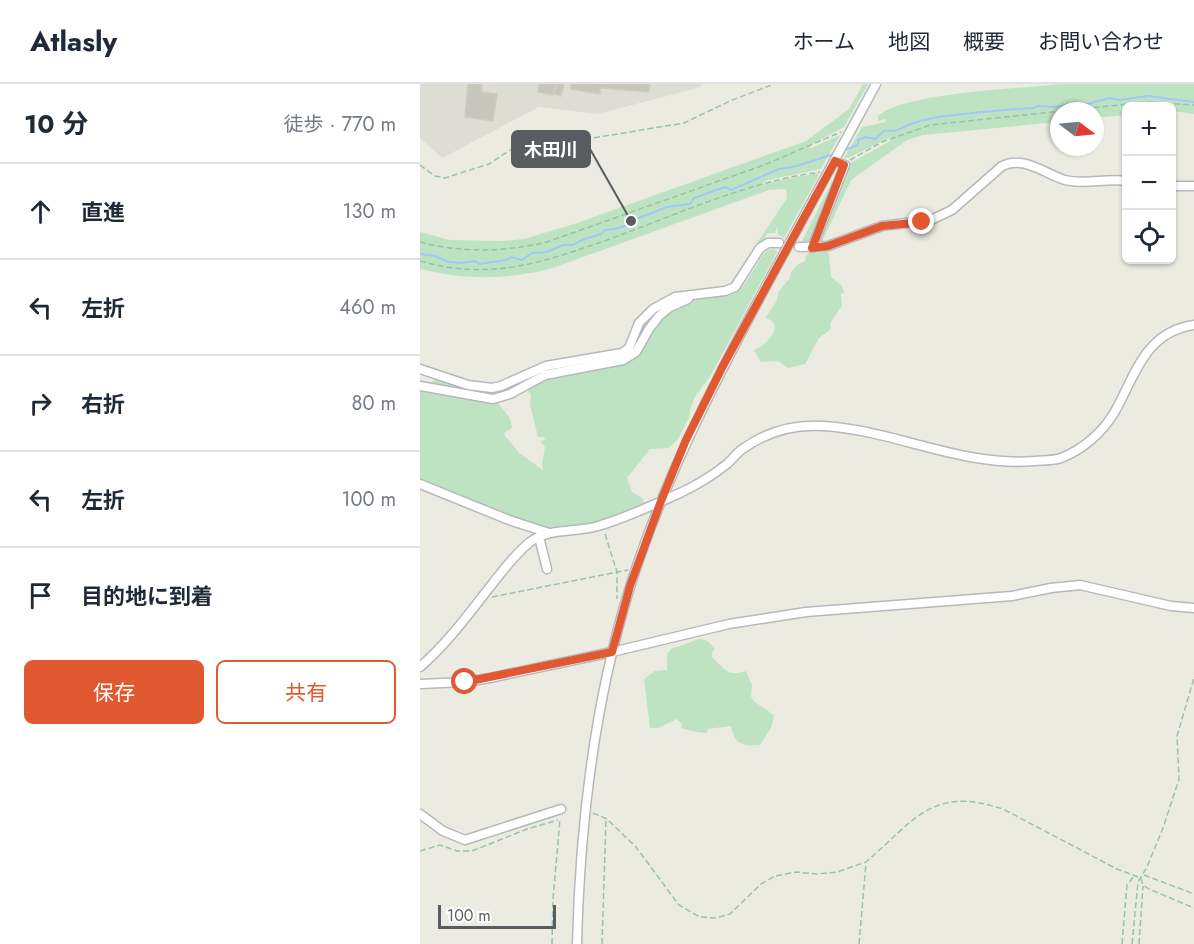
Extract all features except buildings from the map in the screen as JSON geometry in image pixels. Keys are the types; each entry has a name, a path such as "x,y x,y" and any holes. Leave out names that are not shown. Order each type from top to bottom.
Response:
{"street":[{"path":"577,944 580,856 593,745 612,652 636,570 686,440 724,364 876,84"},
{"path":"812,248 844,165 835,161"},
{"path":"800,247 828,246 882,226 914,224 942,216 1002,166 1011,162 1022,162 1058,178 1074,182 1122,180"},
{"path":"1176,186 1194,186"},
{"path":"420,369 468,385 492,388 546,366 622,353 629,348 639,323 653,309 675,297 735,287 760,248 768,243 779,243"},
{"path":"422,386 487,399 499,398 545,375 587,365 619,361 636,352 649,328 670,307 692,298 718,296 721,291"},
{"path":"420,667 440,650 510,561 530,542 549,533 602,525 699,485 727,464 742,449 762,437 781,430 803,426 838,427 989,461 1021,462 1059,459 1078,450 1103,427 1114,413 1135,369 1145,354 1159,340 1173,330 1194,325"},
{"path":"422,386 439,375"},
{"path":"420,484 509,520 549,533"},
{"path":"539,537 547,569"},
{"path":"420,684 465,682 612,652 729,624 806,612 1011,596 1080,585 1171,606 1194,608"},
{"path":"420,814 443,831 465,840 561,809"}],"path":[{"path":"420,165 435,176 445,178 489,164 533,135 570,139 593,138 675,125 700,117 730,101 774,84"},
{"path":"851,160 882,142 930,125 1147,102 1194,105"},
{"path":"420,242 448,248 485,250 516,248 547,242 764,165 833,135"},
{"path":"420,261 450,268 489,270 542,262 764,183 814,172"},
{"path":"602,525 617,572 617,598 626,602"},
{"path":"482,596 490,597 636,570"},
{"path":"1132,944 1136,890 1163,828 1179,779 1177,736 1194,678"},
{"path":"603,817 640,852 679,906 700,917 715,918 730,914 761,884 775,876 837,872 866,862 928,808 945,803 974,802 1003,809 1108,864 1141,878"},
{"path":"552,944 561,809"},
{"path":"602,944 606,819"},
{"path":"859,944 866,862"},
{"path":"1143,875 1194,894"},
{"path":"1122,944 1127,885 1130,878 1134,876"},
{"path":"1140,944 1143,885 1141,878"},
{"path":"1143,885 1194,908"}],"shaded area":[{"path":"420,84 701,84 701,87 598,114 539,107 442,158 420,138"}],"green space":[{"path":"863,84 868,84 844,127 809,146 811,148 840,135 821,169 765,181 763,184 818,173 819,175 784,238 778,235 777,227 775,233 768,233 735,283 723,288 729,285 787,198 786,189 769,190 550,269 500,277 469,277 420,269 420,232 450,240 501,241 524,239 577,223 806,141 849,109"},
{"path":"1060,84 1194,84 1194,114 1176,112 1176,102 1122,102 1122,115 1104,117 1104,102 1050,102 1050,123 923,135 907,140 851,180 821,244 816,244 847,165 892,140 891,137 844,158 862,127 886,122 885,119 878,121 878,116 892,108 912,102 992,90"},
{"path":"839,168 811,242 801,243"},
{"path":"771,249 777,252 711,375 695,397 689,418 678,439 669,448 650,449 627,478 632,492 642,498 645,504 604,523 550,530 540,529 420,482 420,387 438,379 482,390 495,396 510,418 512,428 504,433 505,436 519,453 543,470 545,447 540,441 545,440 544,437 538,437 530,405 531,395 528,391 530,378 536,368 622,361 634,338 659,302 735,293 743,286 765,252"},
{"path":"825,250 829,254 831,277 842,286 844,293 841,294 842,306 830,323 831,329 819,338 805,364 788,368 778,361 761,362 754,350 771,337 775,329 771,320 765,318 776,302 779,291 797,265 805,261 807,254"},
{"path":"699,639 712,645 715,649 712,657 727,671 740,673 746,671 752,685 751,697 774,715 771,728 760,745 740,743 734,736 731,726 708,729 707,733 681,728 682,724 677,719 658,728 650,728 644,679 655,671 667,670 667,654 671,649"}],"waterway":[{"path":"842,151 858,145 858,140 865,137 875,139 884,131 895,131 938,117 1037,106 1088,104 1109,98 1119,100 1148,96 1194,102"},
{"path":"420,254 435,256 448,262 462,263 475,261 479,264 506,260 511,257 522,260 532,253 547,252 563,245 573,245 601,234 605,230 631,224 631,221 667,207 690,204 694,198 725,187 731,190 779,169 797,166 834,154"}],"place":[{"name":"木田川","path":"631,221"}],"route":[{"path":"465,682 612,652 630,586 686,440 724,364 835,161 844,165 812,248 828,246 882,226 922,222"}]}
